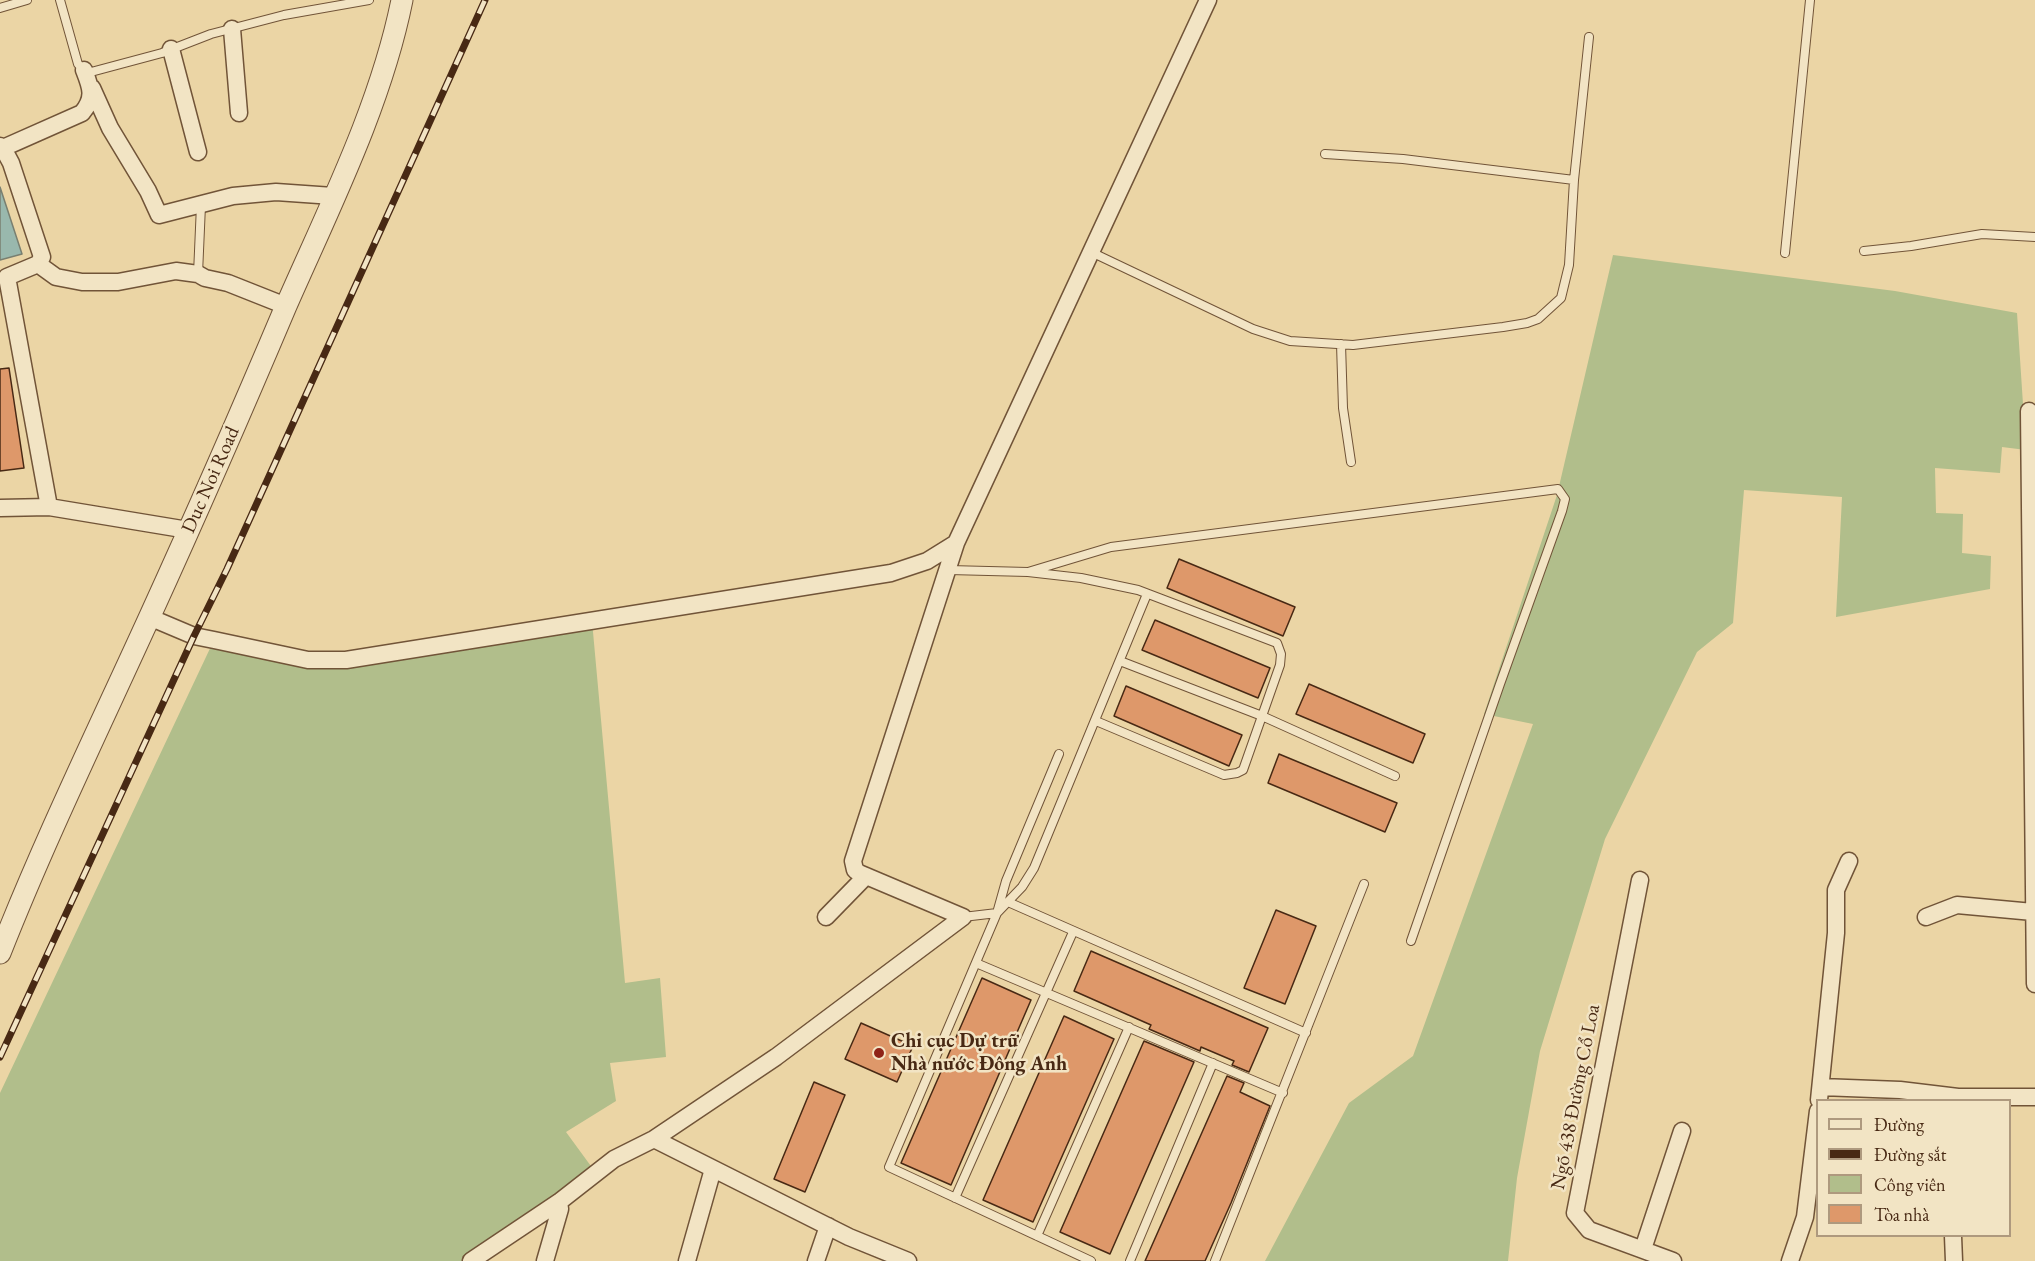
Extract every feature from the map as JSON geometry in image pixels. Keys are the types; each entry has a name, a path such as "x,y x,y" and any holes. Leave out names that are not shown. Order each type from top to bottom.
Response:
{"street":[{"name":"Duc Noi Road","path":"0,953 90,744 188,530 377,92 396,32 402,0"},
{"path":"963,917 866,876 855,870 854,861 956,543 1208,0"},
{"path":"232,28 239,113"},
{"path":"171,49 198,152"},
{"path":"84,70 110,128 148,191 159,215 233,196 276,192 333,196"},
{"path":"49,507 4,278 38,264 42,257 41,249 12,163 2,147 82,113 87,107 92,88"},
{"path":"38,264 56,277 82,282 118,282 176,271 198,273 205,278 228,283 286,306"},
{"path":"2029,411 2035,984"},
{"path":"0,508 49,507 188,530"},
{"path":"149,617 204,638 308,660 346,660 891,573 927,561 956,543"},
{"path":"1849,861 1836,890 1836,933 1820,1094 1900,1090 1958,1099 2035,1097"},
{"path":"826,917 866,876"},
{"name":"Ngõ 438 Đường Cổ Loa","path":"1640,880 1575,1213 1589,1230 1644,1253 1673,1261"},
{"path":"1926,917 1957,905 2033,912"},
{"path":"471,1261 560,1202 614,1159 654,1139 776,1057 963,917"},
{"path":"1790,1261 1805,1217 1816,1127"},
{"path":"1644,1253 1682,1131"},
{"path":"654,1139 828,1226 884,1257 908,1261"},
{"path":"687,1261 713,1169"},
{"path":"545,1261 560,1202"},
{"path":"816,1261 828,1226"},
{"path":"1953,1237 1954,1261"}],"lane":[{"path":"0,8 27,0"},
{"path":"60,0 78,64 84,70 91,72 171,49 232,28 284,15 369,0"},
{"path":"1785,253 1810,0"},
{"path":"1091,252 1253,329 1290,340 1353,345 1503,327 1538,319 1561,298 1569,265 1574,180 1589,37"},
{"path":"1325,154 1403,159 1574,180"},
{"path":"198,273 201,205"},
{"path":"1864,251 1982,234 2035,237"},
{"path":"1341,344 1344,408 1351,462"},
{"path":"1028,572 1111,546 1558,489 1565,499 1562,511 1411,941"},
{"path":"949,570 1028,572 1081,578 1138,590 1277,643 1281,654 1280,665 1243,770 1224,775 1096,721"},
{"path":"963,917 997,913 1022,887 1034,868 1147,594"},
{"path":"1120,661 1262,716 1395,776"},
{"path":"1059,754 1006,881 997,913 889,1167 1091,1261"},
{"path":"1215,1261 1364,884"},
{"path":"1008,902 1306,1033"},
{"path":"955,1198 1073,932"},
{"path":"976,963 1283,1092"},
{"path":"1037,1236 1129,1027"},
{"path":"1130,1261 1213,1063"}],"green space":[{"path":"1613,255 1895,291 2017,313 2026,450 2002,447 2000,473 1935,468 1936,513 1963,514 1962,553 1991,556 1990,589 1836,617 1842,497 1744,490 1733,623 1697,652 1605,839 1540,1051 1517,1178 1508,1261 1265,1261 1349,1103 1413,1056 1533,724 1484,714 1557,495"},
{"path":"592,621 625,983 660,978 666,1057 610,1063 616,1101 566,1132 596,1173 466,1261 0,1261 0,1093 214,640 308,660"}],"water":[{"path":"0,187 22,254 0,260"}],"building":[{"path":"9,368 24,468 0,471 0,369"},
{"path":"1179,559 1295,607 1283,636 1167,588"},
{"path":"1155,620 1270,668 1258,698 1142,650"},
{"path":"1309,684 1425,734 1413,763 1296,714"},
{"path":"1126,686 1242,735 1229,766 1114,716"},
{"path":"1279,754 1397,803 1385,832 1268,783"},
{"path":"1276,910 1316,926 1285,1004 1244,988"},
{"path":"1091,951 1268,1028 1249,1072 1232,1065 1234,1061 1201,1047 1200,1051 1149,1029 1151,1025 1074,991"},
{"path":"982,978 1031,1000 951,1185 901,1163"},
{"path":"1064,1016 1114,1039 1033,1222 983,1200"},
{"name":"Chi cục Dự trữ Nhà nước Đông Anh","path":"861,1023 913,1046 897,1082 845,1059"},
{"path":"1144,1041 1194,1062 1110,1254 1060,1232"},
{"path":"1227,1076 1244,1083 1240,1092 1270,1106 1231,1203 1205,1261 1145,1261"},
{"path":"814,1082 845,1095 805,1192 774,1179"}],"railway":[{"path":"0,1057 227,569 485,0"}],"place":[{"name":"Chi cục Dự trữ Nhà nước Đông Anh","path":"879,1053"}]}
